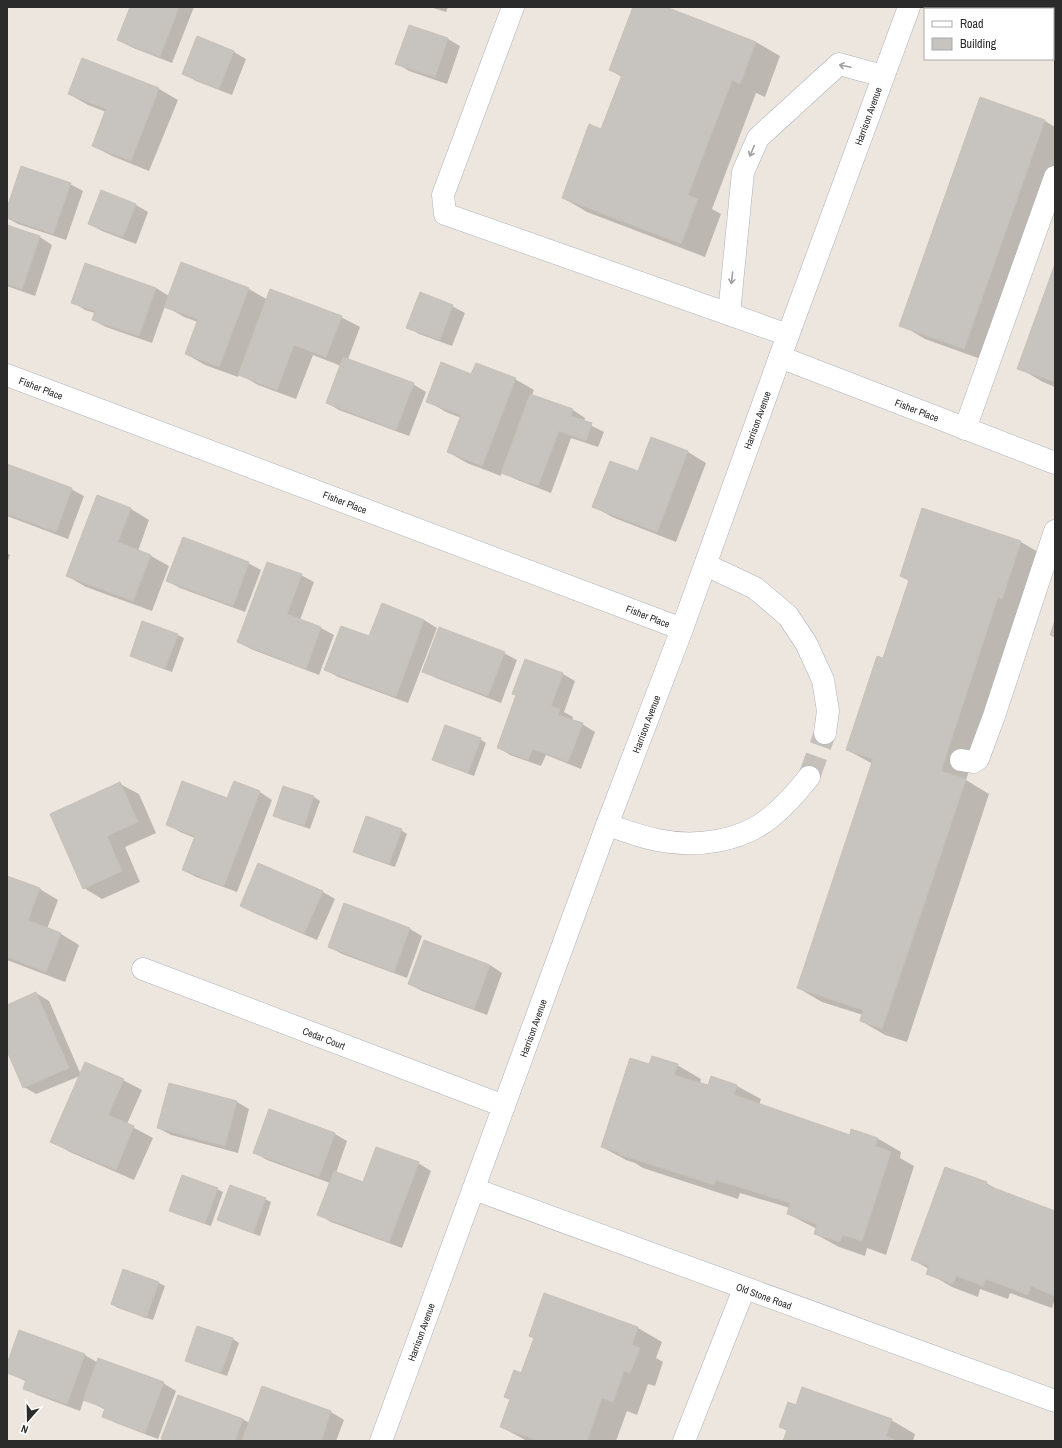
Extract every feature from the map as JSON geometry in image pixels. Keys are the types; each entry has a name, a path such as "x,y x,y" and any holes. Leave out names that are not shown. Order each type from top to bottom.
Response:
{"street":[{"path":"513,7 443,195 446,214 788,335"},
{"name":"Harrison Avenue","path":"381,1441 607,825 706,565 780,357 908,7"},
{"path":"729,314 743,172 758,138 839,64 883,76"},
{"path":"965,429 1055,177"},
{"name":"Fisher Place","path":"780,357 1055,463"},
{"name":"Fisher Place","path":"7,375 682,629"},
{"path":"961,760 973,762 978,758 994,716 1055,531"},
{"path":"706,565 755,588 788,616 806,643 823,680 828,711 825,733"},
{"path":"607,825 658,840 683,843 713,841 743,834 770,818 792,798 809,777"},
{"name":"Cedar Court","path":"143,969 504,1106"},
{"name":"Old Stone Road","path":"474,1190 1055,1401"},
{"path":"684,1441 744,1289"}],"building":[{"path":"130,7 179,7 160,57 117,40"},
{"path":"633,7 666,7 756,42 740,84 732,80 688,195 698,199 681,244 562,198 589,124 601,129 622,75 609,70"},
{"path":"409,25 448,38 435,77 395,64"},
{"path":"197,36 234,51 219,89 182,74"},
{"path":"82,58 159,88 131,161 92,146 106,109 68,94"},
{"path":"980,97 1045,120 964,349 899,326"},
{"path":"21,166 71,183 53,234 7,218 7,208"},
{"path":"101,190 136,204 123,237 88,224"},
{"path":"7,225 40,236 22,289 7,284"},
{"path":"181,262 249,288 219,367 185,354 198,319 164,307"},
{"path":"85,263 156,288 139,336 92,320 95,311 71,303"},
{"path":"1055,264 1055,382 1017,369"},
{"path":"270,289 342,316 326,357 294,345 277,390 238,375"},
{"path":"420,292 453,305 440,340 406,328"},
{"path":"343,357 414,383 396,430 326,403"},
{"path":"441,362 471,374 476,363 516,378 482,466 447,452 461,415 426,402"},
{"path":"530,394 573,409 571,416 592,423 586,441 559,431 538,486 501,473"},
{"path":"651,437 688,451 657,532 592,507 610,461 638,471"},
{"path":"7,464 72,488 56,532 7,514"},
{"path":"97,495 131,508 118,542 151,555 133,601 66,576"},
{"path":"922,508 1021,541 1002,599 998,597 941,771 966,779 882,1029 860,1021 863,1010 797,988 873,759 846,750 877,656 883,658 909,580 900,576"},
{"path":"183,537 249,562 233,606 166,581"},
{"path":"267,562 302,574 287,614 321,627 306,669 237,642"},
{"path":"382,603 424,620 396,697 324,670 341,626 369,636"},
{"path":"1055,620 1055,637 1050,635"},
{"path":"142,621 178,634 165,669 130,656"},
{"path":"439,627 505,652 488,696 422,672"},
{"path":"525,659 563,673 551,706 560,709 558,715 583,723 568,762 533,749 528,760 497,748 516,695 512,694"},
{"path":"445,725 481,738 468,773 432,760"},
{"path":"182,781 227,798 234,781 260,791 224,886 182,870 195,836 166,825"},
{"path":"120,782 138,822 107,836 122,871 83,889 50,814"},
{"path":"283,786 314,796 304,826 273,816"},
{"path":"366,816 402,829 389,864 353,852"},
{"path":"258,863 323,891 304,934 240,906"},
{"path":"7,876 40,888 28,920 61,933 46,972 7,957"},
{"path":"344,903 410,928 394,972 328,947"},
{"path":"424,940 490,965 474,1009 408,984"},
{"path":"36,992 69,1068 23,1088 7,1051 7,1005"},
{"path":"652,1056 678,1064 674,1075 708,1085 711,1076 737,1085 734,1095 850,1135 851,1129 878,1138 875,1146 891,1152 862,1241 843,1235 840,1242 814,1234 817,1224 787,1214 790,1203 716,1180 714,1185 618,1154 619,1152 601,1147 630,1058 649,1064"},
{"path":"85,1062 124,1079 108,1115 134,1126 116,1170 50,1142"},
{"path":"169,1083 237,1101 225,1146 157,1128"},
{"path":"269,1109 335,1133 319,1177 253,1153"},
{"path":"376,1147 419,1162 389,1242 317,1215 334,1171 363,1182"},
{"path":"945,1167 987,1182 986,1185 1055,1211 1055,1296 1031,1286 1028,1295 986,1279 983,1286 956,1276 953,1284 926,1274 929,1266 911,1260"},
{"path":"182,1175 218,1188 205,1223 169,1211"},
{"path":"230,1185 266,1198 253,1233 217,1220"},
{"path":"123,1269 159,1282 146,1318 111,1304"},
{"path":"544,1293 638,1327 632,1345 640,1348 630,1373 624,1371 613,1402 602,1398 587,1441 539,1441 500,1427 510,1399 504,1397 514,1370 521,1373 534,1338 529,1336"},
{"path":"197,1326 233,1338 221,1373 185,1361"},
{"path":"19,1330 85,1354 67,1404 23,1389 26,1380 7,1373 7,1364"},
{"path":"98,1358 164,1382 145,1433 102,1417 105,1408 83,1400"},
{"path":"262,1386 331,1411 321,1441 242,1441"},
{"path":"802,1387 892,1419 886,1436 894,1439 894,1441 783,1441 787,1430 779,1427 788,1402 796,1405"},
{"path":"178,1395 243,1419 235,1441 167,1441 161,1439"}],"tunnel":[{"path":"809,777 825,733"}]}
